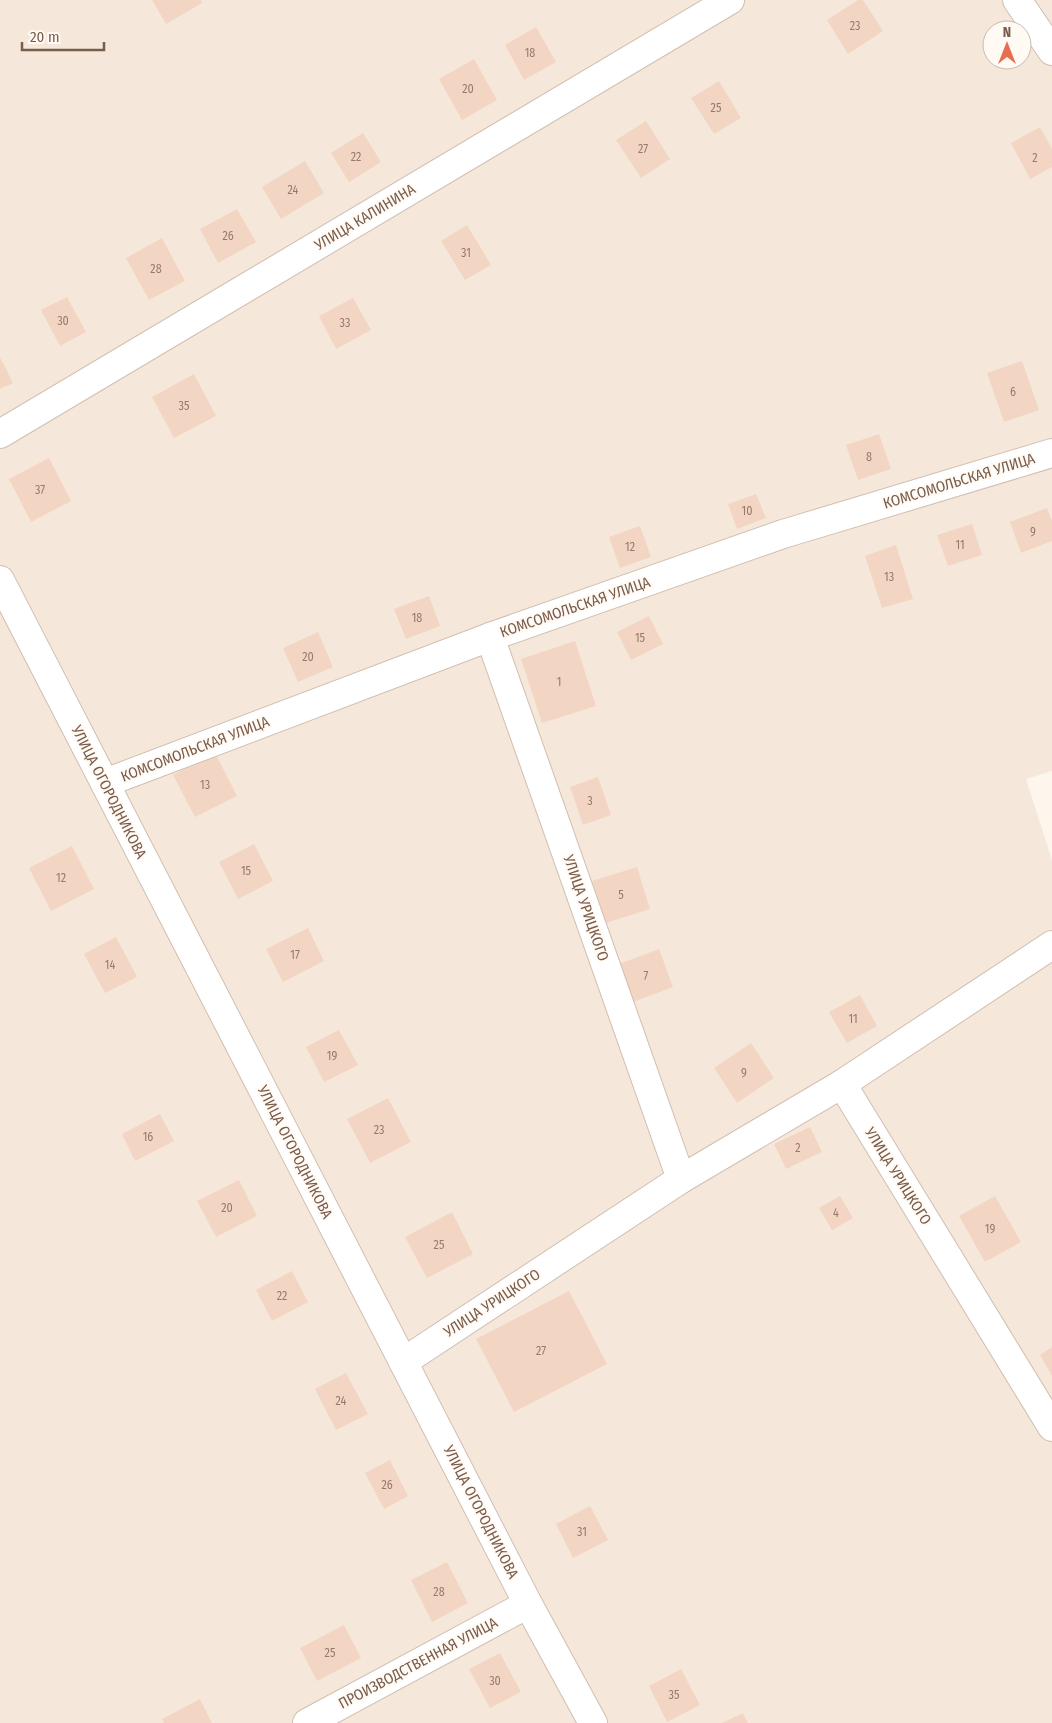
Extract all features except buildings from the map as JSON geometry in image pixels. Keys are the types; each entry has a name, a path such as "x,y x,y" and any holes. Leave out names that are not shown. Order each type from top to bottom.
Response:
{"street":[{"name":"УЛИЦА КАЛИНИНА","path":"0,434 730,0"},
{"path":"1017,0 1052,52"},
{"name":"КОМСОМОЛЬСКАЯ УЛИЦА","path":"105,783 490,637 783,534 1052,453"},
{"name":"УЛИЦА ОГОРОДНИКОВА","path":"0,580 528,1604 593,1723"},
{"name":"УЛИЦА УРИЦКОГО","path":"490,637 681,1179"},
{"path":"842,1084 1052,945"},
{"name":"УЛИЦА УРИЦКОГО","path":"403,1362 681,1179 842,1084 1052,1427"},
{"name":"ПРОИЗВОДСТВЕННАЯ УЛИЦА","path":"308,1723 528,1604"}],"shaded area":[{"path":"0,0 1052,0 1052,771 1026,779 1052,860 1052,1723 0,1723"}]}
